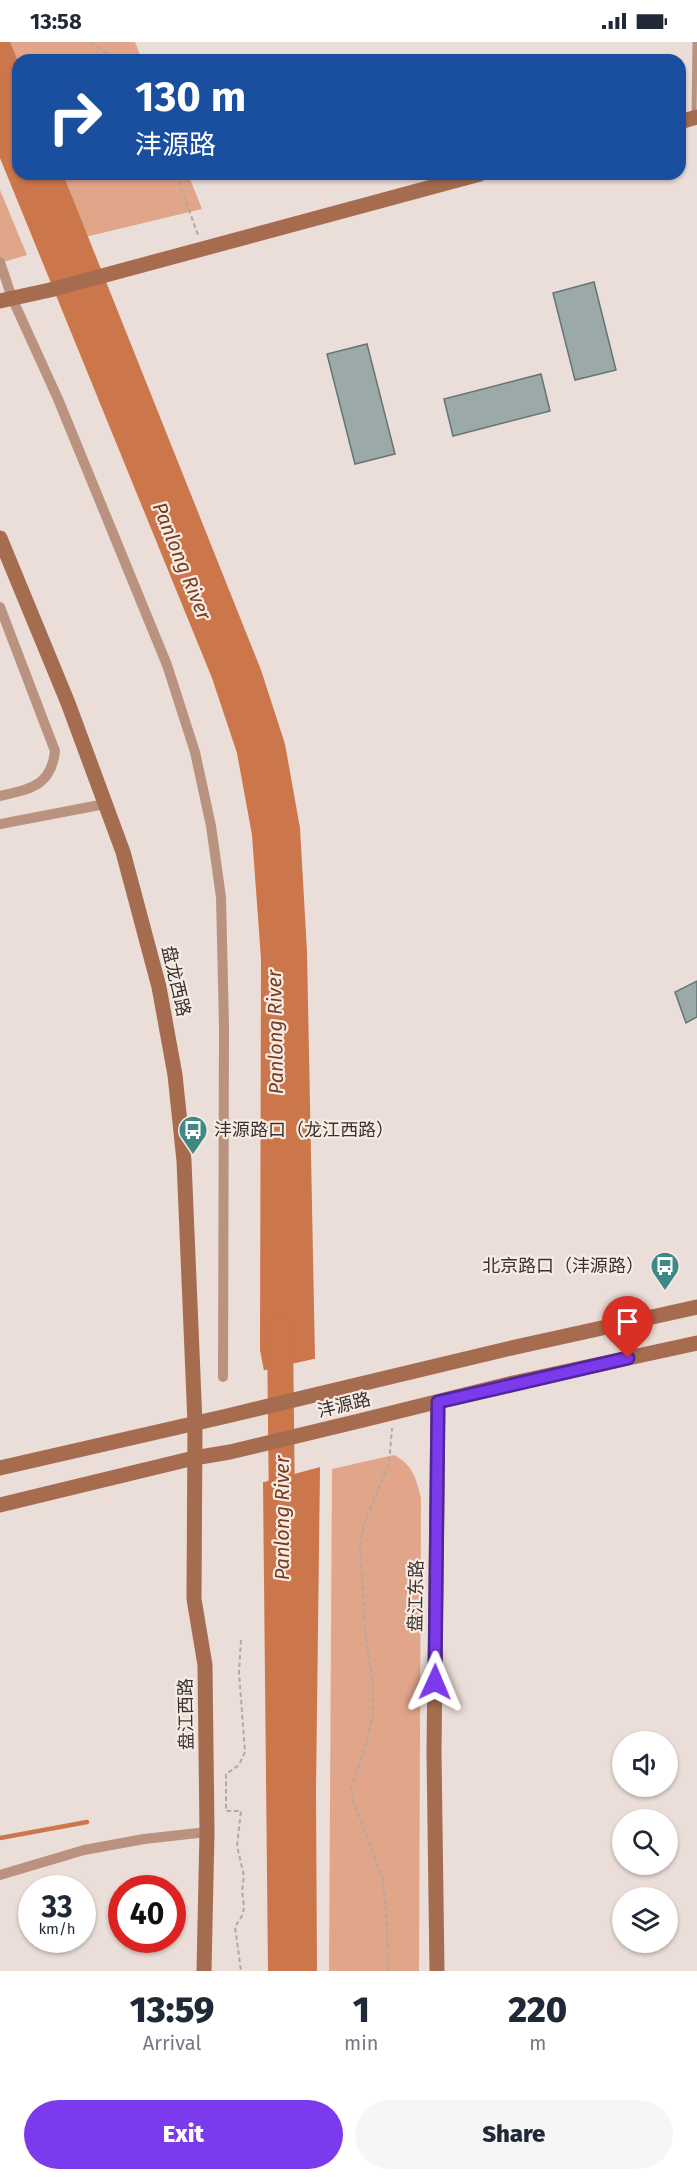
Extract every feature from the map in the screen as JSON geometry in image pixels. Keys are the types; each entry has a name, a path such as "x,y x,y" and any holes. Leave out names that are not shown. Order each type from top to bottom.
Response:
{"street":[{"path":"6,300 458,180"},
{"path":"0,262 6,300 58,399 167,665 195,752 211,826 221,897 224,1026 223,1377"},
{"name":"盘龙西路","path":"0,538 68,704 123,852 156,976 175,1075 184,1161 195,1423 194,1458"},
{"path":"0,608 55,751 49,772 42,781 28,789 0,796"},
{"path":"0,824 105,804"},
{"name":"沣源路","path":"0,1468 246,1412 507,1348 697,1307"},
{"name":"沣源路","path":"0,1505 513,1383 697,1343"},
{"name":"盘江东路","path":"437,1971 434,1752 438,1402"},
{"name":"盘江西路","path":"194,1458 194,1599 205,1665 207,1832 204,1971"},
{"path":"0,1875 84,1850 144,1839 207,1832"}],"lane":[{"path":"690,119 695,42"}],"path":[{"path":"91,42 107,54"},
{"path":"178,180 203,249"},
{"path":"388,1971 383,1879 354,1803 351,1788 366,1744 373,1714 373,1684 365,1631 360,1543 365,1521 389,1464 394,1413"},
{"path":"241,1640 240,1672 245,1752 239,1765 226,1774 226,1811 240,1810 237,1845 244,1876 242,1891 244,1906 243,1914 235,1927 241,1971"}],"shaded area":[{"path":"0,42 135,42 140,54 12,54 12,71"},
{"path":"57,180 190,180 202,209 81,238"},
{"path":"0,190 27,255 0,263"},
{"path":"394,1455 410,1468 421,1498 419,1971 329,1971 332,1469"}],"water":[{"path":"0,42 10,42 15,54 12,54 12,180 65,180 261,670 285,744 300,828 307,952 315,1359 264,1371 260,1350 261,959 252,835 237,753 212,678 0,158"},
{"path":"320,1467 316,1790 317,1971 268,1971 263,1482"}],"pier":[{"path":"318,1358 315,1362 265,1374 261,1371"},
{"path":"319,1464 323,1466 260,1483 262,1479"}],"building":[{"path":"594,282 616,370 575,380 553,293"},
{"path":"367,344 395,454 355,464 327,354"},
{"path":"541,374 550,411 453,436 444,399"},
{"path":"697,981 697,1017 686,1023 675,992"}],"waterway":[{"name":"Panlong River","path":"280,1332 282,1512"},
{"path":"0,1838 87,1822"}],"place":[{"name":"沣源路口（龙江西路）","path":"193,1156"},
{"name":"北京路口（沣源路）","path":"665,1292"}],"route":[{"path":"435,1682 438,1402 628,1358"}]}
